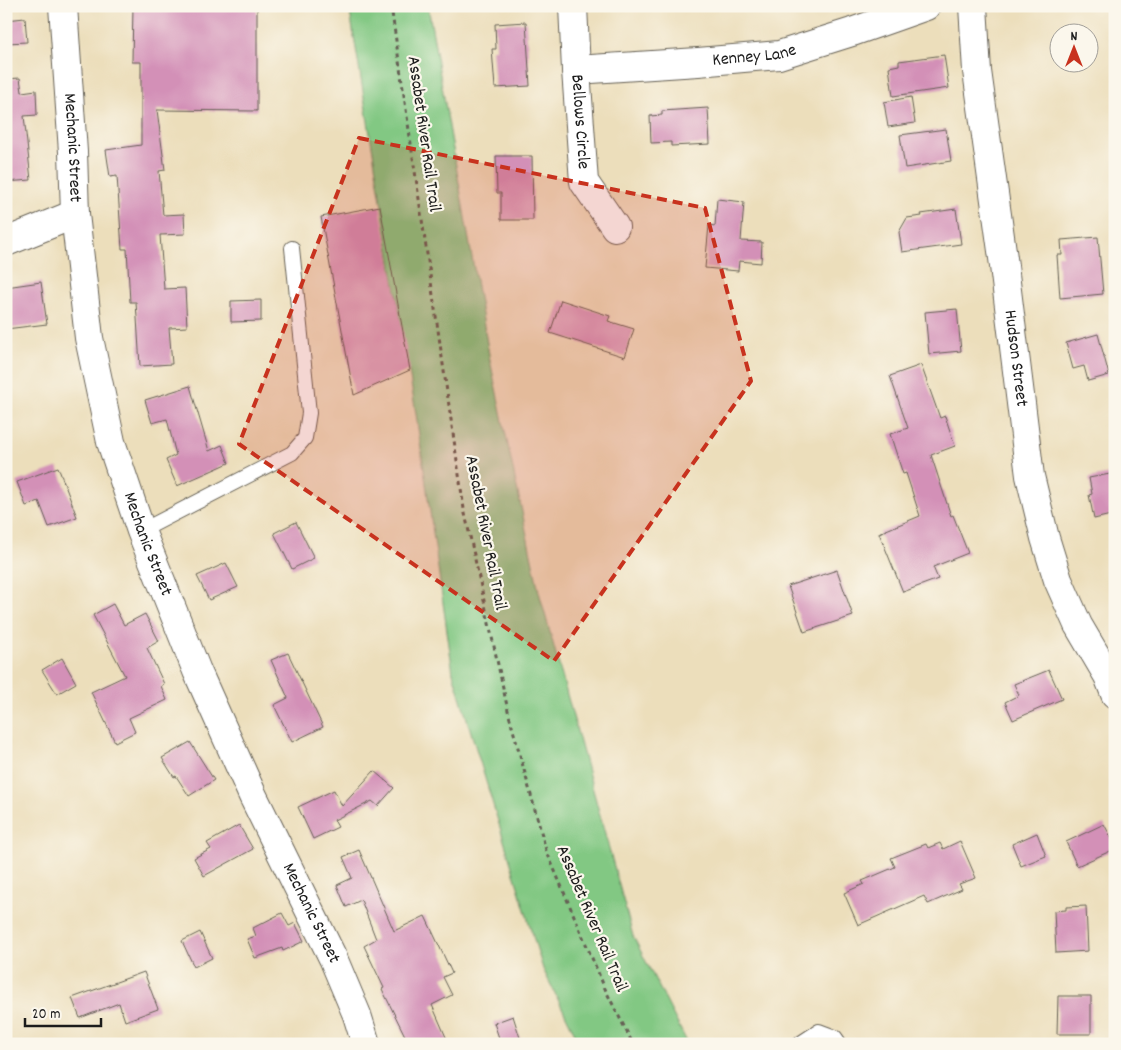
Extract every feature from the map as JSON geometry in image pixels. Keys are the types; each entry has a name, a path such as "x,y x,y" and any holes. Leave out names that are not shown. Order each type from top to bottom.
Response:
{"street":[{"name":"Mechanic Street","path":"63,6 73,152 75,214 89,338 111,442 141,531 197,671 253,796 333,958 357,1015 366,1044"},
{"name":"Bellows Circle","path":"573,6 584,182 615,227"},
{"name":"Kenney Lane","path":"576,70 779,55 926,6"},
{"name":"Hudson Street","path":"973,6 977,71 1004,258 1030,476 1045,538 1058,580 1078,625 1105,650 1108,676 1115,694"},
{"path":"6,242 75,214"}],"lane":[{"path":"141,531 278,462 292,453 305,438 309,413 292,248"},
{"path":"799,1044 819,1031 835,1036 840,1044"}],"path":[{"name":"Assabet River Rail Trail","path":"391,6 464,509 509,715 546,850 606,992 633,1044"}],"highlighted area":[{"path":"359,138 705,208 751,381 554,661 239,444"}],"green space":[{"path":"349,6 428,6 490,360 539,592 633,936 688,1044 580,1044 543,969 453,673 416,414"}],"building":[{"path":"133,6 257,6 257,111 157,110 165,170 159,171 163,215 184,214 185,234 160,235 164,289 185,288 187,327 169,328 172,364 140,366 136,302 130,302 127,249 122,249 117,176 110,177 106,150 141,145 141,62 132,62"},
{"path":"25,18 27,42 6,43 6,20"},
{"path":"526,22 530,86 495,88 492,49 496,49 495,24"},
{"path":"944,55 949,88 893,96 889,67 899,65 899,61"},
{"path":"20,78 22,92 36,90 37,115 24,116 31,180 6,182 6,79"},
{"path":"911,97 915,123 888,127 884,102"},
{"path":"708,108 710,144 671,146 671,142 651,143 650,116 662,115 662,111"},
{"path":"946,129 951,161 905,168 900,135"},
{"path":"496,156 532,156 533,220 501,220 501,193 497,193"},
{"path":"717,199 744,202 741,241 762,242 761,263 739,261 738,271 705,268 709,225 715,226"},
{"path":"380,206 410,370 354,395 321,217"},
{"path":"956,209 961,244 902,252 899,232 907,218"},
{"path":"1098,237 1103,294 1060,298 1057,255 1062,255 1061,240"},
{"path":"41,282 47,324 6,329 6,287"},
{"path":"261,300 261,321 231,322 231,301"},
{"path":"561,300 610,316 608,321 634,329 625,357 550,333"},
{"path":"957,309 961,351 929,354 925,312"},
{"path":"1098,334 1109,375 1088,381 1084,366 1073,369 1066,343"},
{"path":"921,365 940,418 945,416 955,446 931,455 951,516 953,515 968,553 933,567 938,579 903,592 879,533 920,516 906,473 903,474 890,434 908,428 890,376"},
{"path":"190,386 209,451 222,445 229,463 177,486 166,460 176,455 167,419 152,423 145,400"},
{"path":"58,467 77,517 49,527 39,501 26,506 17,482"},
{"path":"1115,473 1115,514 1094,519 1089,495 1092,494 1089,478"},
{"path":"296,522 314,558 292,569 274,533"},
{"path":"226,563 238,587 209,600 197,576"},
{"path":"837,570 853,616 804,632 788,586"},
{"path":"113,604 124,625 145,614 159,641 147,648 164,684 161,686 167,700 129,718 135,732 115,742 91,692 125,676 93,615"},
{"path":"288,653 323,727 292,742 274,705 288,698 271,660"},
{"path":"62,658 76,683 57,694 42,670"},
{"path":"1049,670 1062,699 1013,720 1005,702 1019,695 1014,684"},
{"path":"190,742 214,780 189,796 162,758"},
{"path":"374,771 394,788 378,806 372,801 334,820 338,827 313,839 298,807 334,790 342,806"},
{"path":"1104,824 1115,845 1115,849 1077,866 1066,842"},
{"path":"239,825 253,849 204,876 194,858 211,849 207,843"},
{"path":"1037,833 1046,856 1021,866 1012,844"},
{"path":"960,841 976,878 959,884 962,889 928,904 924,896 858,925 844,893 864,884 862,881 895,867 891,858 926,844 928,848 940,843 943,849"},
{"path":"359,850 394,931 425,916 452,973 443,977 452,995 432,1005 449,1044 409,1044 382,989 384,988 364,946 376,939 361,900 346,907 337,885 352,878 343,857"},
{"path":"1086,906 1088,951 1056,953 1054,911 1066,910 1066,907"},
{"path":"282,913 289,926 295,923 304,941 283,951 282,948 255,958 247,939 256,936 253,928"},
{"path":"200,932 212,958 194,967 182,941"},
{"path":"144,972 158,1009 125,1021 119,1003 80,1018 72,998"},
{"path":"1058,996 1091,996 1091,1034 1057,1034"},
{"path":"513,1016 522,1044 501,1044 494,1023"}]}
